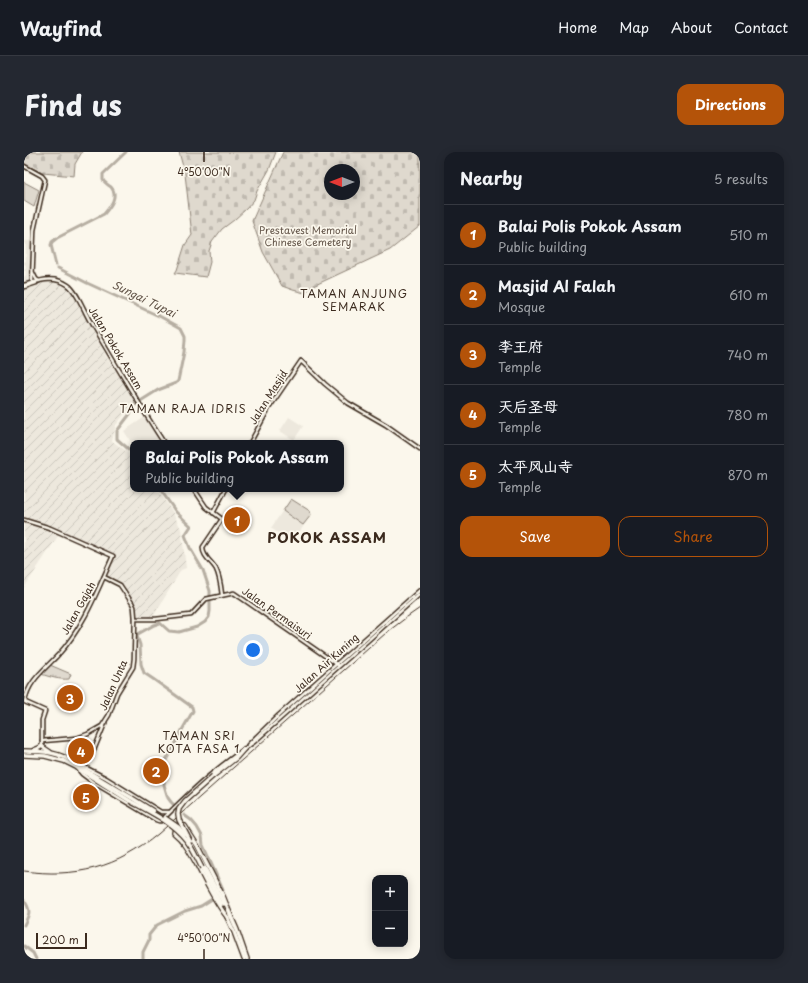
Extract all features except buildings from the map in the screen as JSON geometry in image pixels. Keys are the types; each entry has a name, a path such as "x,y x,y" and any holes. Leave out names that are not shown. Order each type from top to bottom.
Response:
{"main road":[{"path":"26,751 42,746 51,754 172,823 183,832 190,841"},
{"path":"244,748 236,758 185,801 179,809 178,814 179,820 237,930 247,959"},
{"path":"26,751 51,754 69,759 165,820 187,841 204,868"},
{"path":"24,754 51,754"},
{"path":"229,917 222,911 208,888 186,845 178,835 174,833 178,825 185,826 223,896 244,959"}],"street":[{"path":"24,166 42,176 45,180 34,230 32,283"},
{"path":"33,272 36,279 40,280"},
{"name":"Jalan Pokok Assam","path":"40,280 55,279 72,288 138,402 162,440"},
{"path":"24,286 40,280"},
{"path":"24,286 33,285 40,280"},
{"name":"Jalan Masjid","path":"252,440 269,408 301,361 348,403 386,425 420,449"},
{"path":"196,492 209,509 222,519 202,550 218,572 222,595"},
{"path":"213,513 224,492"},
{"path":"209,509 215,509"},
{"name":"Jalan Gajah","path":"24,520 50,528 113,556 90,608 68,644 35,678 25,698 25,702"},
{"name":"Jalan Unta","path":"42,741 77,738 102,726 112,710 117,693 133,666 135,619 134,607 120,585 104,577"},
{"name":"Jalan Air Kuning","path":"338,665 420,590"},
{"name":"Jalan Permaisuri","path":"135,619 192,616 205,600 211,597 234,594 238,595 338,665"},
{"name":"Jalan Air Kuning","path":"171,811 213,773 244,748 279,715 420,594"},
{"path":"25,702 45,711 42,720 42,746"},
{"path":"86,767 102,732 105,721"},
{"path":"102,726 102,732"},
{"path":"69,759 106,778 161,812 163,818"},
{"path":"76,767 82,774 94,782 159,821 171,811"},
{"path":"148,815 149,810 153,807"},
{"path":"161,812 171,811"}],"shaded area":[{"path":"24,241 31,241 30,283 24,284 24,277 26,275 26,271 24,270 26,269 26,265 24,262 26,261 26,244"},
{"path":"49,281 68,288 73,294 106,356 135,401 116,425 112,441 130,454 130,492 159,492 172,511 181,529 186,568 181,570 153,617 136,617 135,608 122,586 106,578 113,557 60,533 24,588 24,288"},
{"path":"145,417 161,440 130,440 124,431"},
{"path":"289,417 303,426 294,440 280,431"},
{"path":"291,498 310,511 311,515 292,543 271,528"}],"green space":[{"path":"24,152 82,152 75,164 74,176 43,173 24,164"},
{"path":"179,152 276,152 254,200 234,220 222,229 212,242 209,251 210,262 206,277 175,273 185,245 192,235 185,174"},
{"name":"Prestavest Memorial Chinese Cemetery","path":"283,152 420,152 420,226 390,250 311,287 305,293 282,286 263,252 252,221"},
{"path":"24,182 39,190 34,207 24,201"},
{"path":"291,499 310,511 311,515 303,525 283,511"},
{"path":"50,665 71,674 69,679 59,679 41,674"}],"waterway":[{"name":"Sungai Tupai","path":"56,265 51,245 52,242 104,214 111,205 114,194 111,187 103,180 103,174 126,152"},
{"name":"Sungai Tupai","path":"58,268 161,317 181,328 185,336 184,352 178,381 158,390 134,405 130,414 117,431 117,439 130,450"},
{"name":"Sungai Tupai","path":"162,492 176,512 191,526 185,535 190,548 203,570 210,591 209,617 205,622 197,627 179,632 169,631 160,623 138,634 137,636 140,645 141,664 144,673 192,707 193,711 166,760 164,785 168,798 180,811"},
{"name":"Sungai Tupai","path":"184,815 191,820 202,836 203,845 223,890"},
{"name":"Sungai Tupai","path":"143,959 143,952 149,940 149,935 157,925 185,911 201,906 212,899"},
{"path":"24,900 29,910 24,925"},
{"path":"24,946 33,953 36,959"}],"railway":[{"path":"24,871 61,873 95,868 127,855 143,846 386,633 420,608"}],"place":[{"name":"Balai Polis Pokok Assam","path":"237,520"},
{"name":"李王府","path":"70,698"},
{"name":"天后圣母","path":"81,751"},
{"name":"Masjid Al Falah","path":"156,771"},
{"name":"太平风山寺","path":"86,797"}],"district":[{"name":"TAMAN ANJUNG SEMARAK","path":"354,300"},
{"name":"TAMAN RAJA IDRIS","path":"183,409"},
{"name":"POKOK ASSAM","path":"327,538"},
{"name":"TAMAN SRI KOTA FASA 1","path":"199,742"}]}
